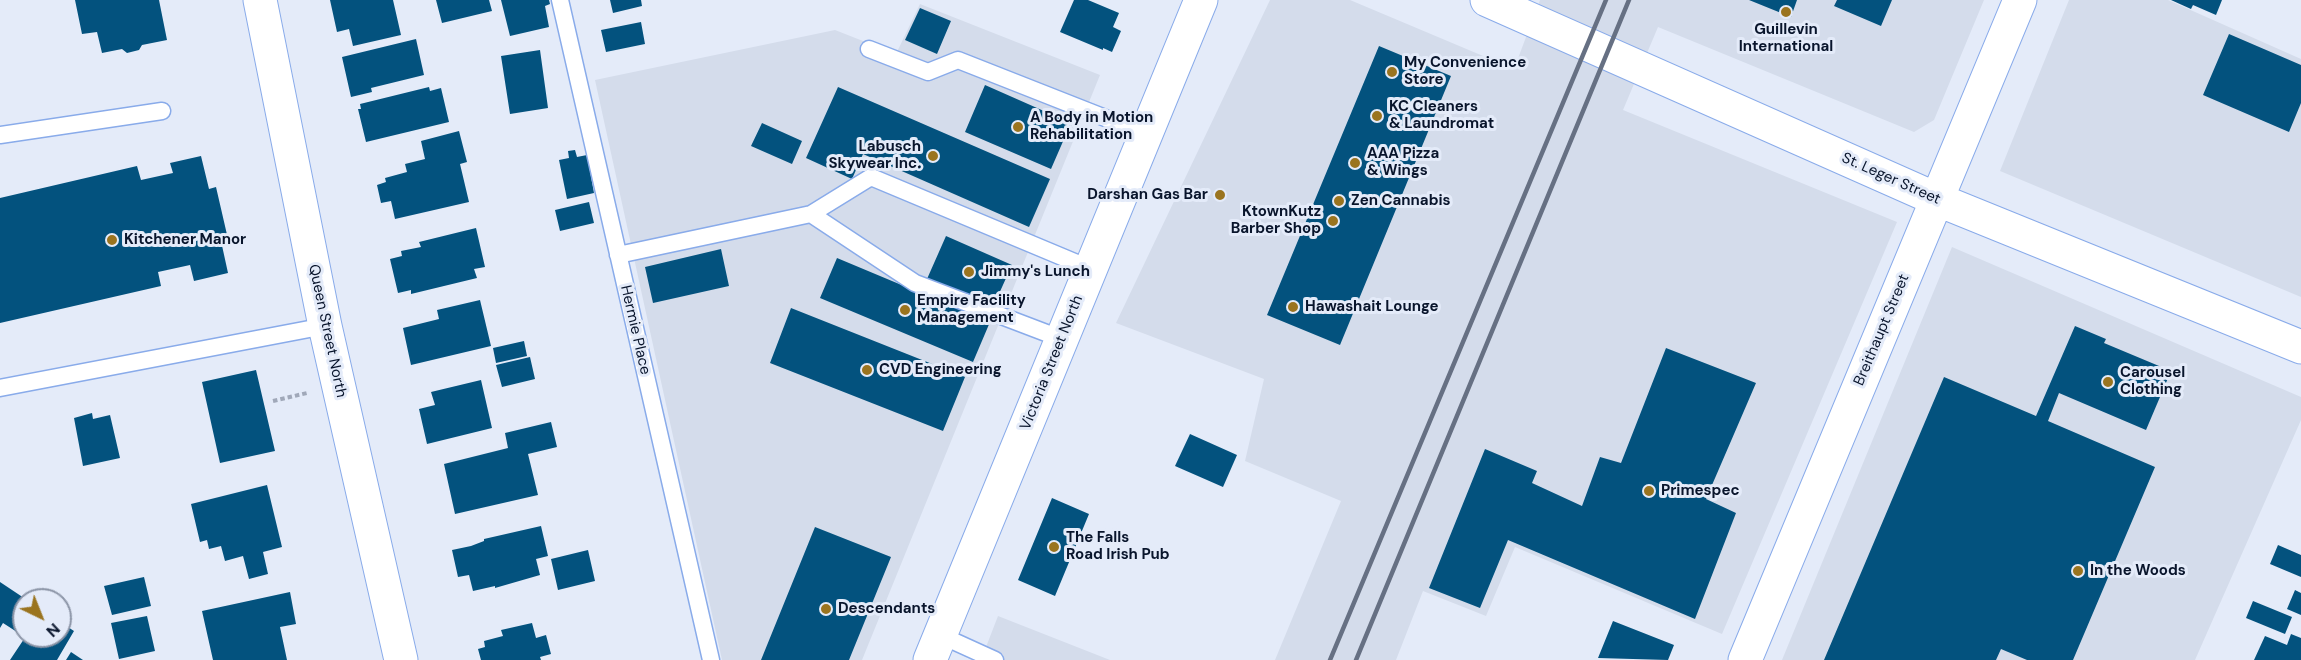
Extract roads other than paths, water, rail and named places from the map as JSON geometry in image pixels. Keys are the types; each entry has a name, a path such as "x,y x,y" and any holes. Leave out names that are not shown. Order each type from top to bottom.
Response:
{"street":[{"name":"Queen Street North","path":"260,0 325,326 401,660"},
{"name":"Victoria Street North","path":"935,648 1202,0"},
{"name":"St. Leger Street","path":"1487,0 1936,199 2301,347"},
{"name":"Breithaupt Street","path":"1745,660 2019,0"}],"lane":[{"name":"Hermie Place","path":"560,0 711,660"},
{"path":"869,49 928,72 958,60 1146,134"},
{"path":"0,135 162,111"},
{"path":"618,255 811,214 871,177 1091,269"},
{"path":"811,214 915,283 1062,339"},
{"path":"0,388 325,326"},
{"path":"935,648 995,660"}],"railway":[{"path":"1330,660 1606,0"},
{"path":"1356,660 1629,0"}],"place":[{"name":"Guillevin International","path":"1786,12"},
{"name":"My Convenience Store","path":"1392,72"},
{"name":"KC Cleaners & Laundromat","path":"1377,116"},
{"name":"A Body in Motion Rehabilitation","path":"1018,127"},
{"name":"Labusch Skywear Inc.","path":"933,156"},
{"name":"AAA Pizza & Wings","path":"1355,163"},
{"name":"Darshan Gas Bar","path":"1220,195"},
{"name":"Zen Cannabis","path":"1339,201"},
{"name":"KtownKutz Barber Shop","path":"1333,221"},
{"name":"Kitchener Manor","path":"112,240"},
{"name":"Jimmy's Lunch","path":"969,272"},
{"name":"Hawashait Lounge","path":"1293,307"},
{"name":"Empire Facility Management","path":"905,310"},
{"name":"CVD Engineering","path":"867,370"},
{"name":"Carousel Clothing","path":"2108,382"},
{"name":"Primespec","path":"1649,491"},
{"name":"The Falls Road Irish Pub","path":"1054,547"},
{"name":"In the Woods","path":"2078,571"},
{"name":"Descendants","path":"826,609"}]}
